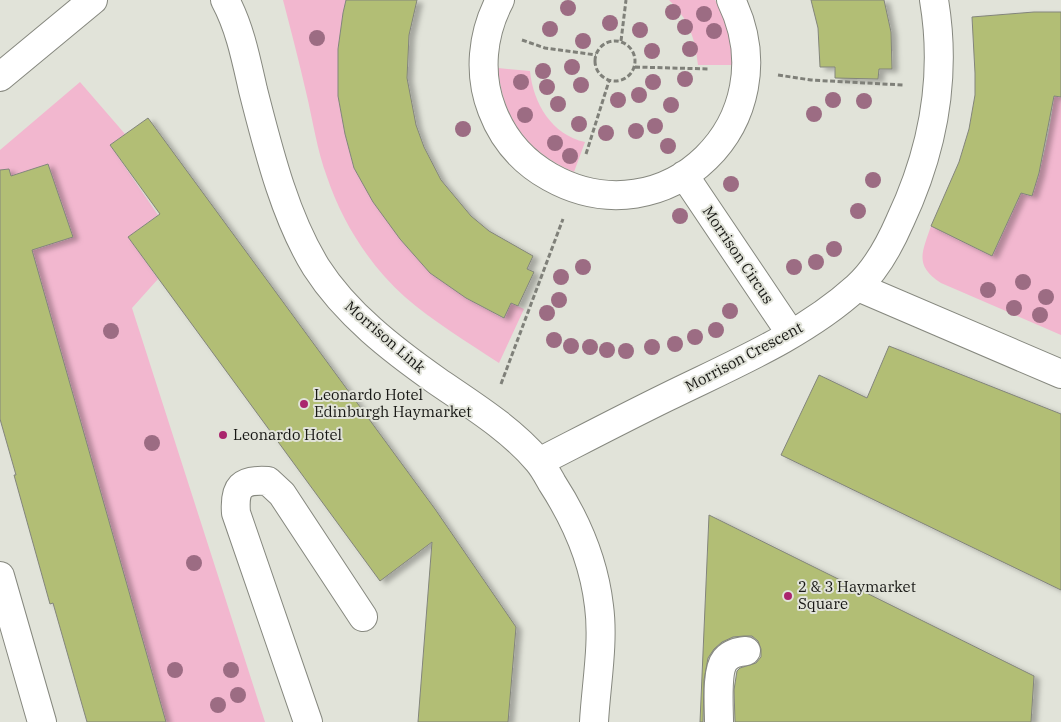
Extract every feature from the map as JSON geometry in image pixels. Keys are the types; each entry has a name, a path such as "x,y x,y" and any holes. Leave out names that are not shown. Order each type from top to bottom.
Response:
{"street":[{"path":"0,77 93,0"},
{"name":"Morrison Link","path":"225,0 237,24 280,186 299,233 315,265 339,297 367,326 404,356 488,417 539,462 572,519 593,573 599,616 594,722"},
{"path":"500,0 488,29 483,65 489,101 504,134 528,162 550,177 575,188 612,195 631,194 668,184 684,175 716,148 729,130 744,92 747,70 743,32 731,0"},
{"name":"Morrison Crescent","path":"539,462 668,396 742,361 791,334 858,287 868,276 894,235 915,188 930,138 938,86 939,38 934,0"},
{"name":"Morrison Circus","path":"684,175 791,334"},
{"path":"858,287 1061,374"},
{"path":"308,722 236,513 235,498 242,486 252,480 268,481 282,494 363,617"},
{"path":"0,576 42,722"},
{"path":"719,722 720,674 724,661 733,653 746,651"}],"path":[{"path":"621,41 626,0"},
{"path":"488,29 545,48 596,55"},
{"path":"621,41 632,49 636,60 635,67 628,78 616,82 609,81 599,74 596,68 596,55 603,45 609,42 621,41"},
{"path":"635,67 747,70 811,80 938,86"},
{"path":"584,159 609,81"},
{"path":"488,417 566,210"}],"shaded area":[{"path":"283,0 346,0 338,49 338,96 354,168 400,239 430,273 466,298 503,318 511,303 524,309 499,363 439,323 405,297 380,272 349,227 333,194 320,156 301,69"},
{"path":"669,0 715,0 729,31 733,65 698,65 690,30 682,15"},
{"path":"498,68 530,71 535,95 546,116 563,132 585,142 574,172 557,164 543,154 520,132 505,103"},
{"path":"80,82 125,134 110,145 158,215 128,237 158,279 132,308 265,722 166,722 32,250 73,237 48,164 0,180 0,150"},
{"path":"1054,96 1061,97 1061,335 941,283 927,270 923,258 923,251 931,226 992,256 1021,193 1032,196 1046,146"}],"building":[{"path":"346,0 417,0 409,35 407,78 416,125 424,147 441,180 471,216 489,231 533,256 527,269 534,272 518,306 511,303 504,318 466,298 430,273 400,239 373,202 354,168 338,96 338,49"},
{"path":"811,0 884,0 891,32 892,69 879,69 878,79 835,78 835,67 820,67 818,28"},
{"path":"1034,12 1061,12 1061,97 1054,96 1039,173 1032,196 1021,193 992,256 931,226 959,162 969,129 975,95 972,17"},
{"name":"Leonardo Hotel Edinburgh Haymarket","path":"148,118 435,509 516,627 508,722 418,722 432,542 380,581 128,237 160,214 110,145"},
{"path":"48,164 73,237 32,250 166,722 87,722 53,603 50,604 0,419 0,170 9,169 11,176"},
{"path":"889,346 1061,414 1061,590 781,455 819,375 867,398"},
{"name":"2 & 3 Haymarket Square","path":"709,515 1034,676 1031,722 735,722 734,690 737,671 740,668 756,663 761,657 758,641 752,636 744,636 733,637 722,642 708,658 704,680 703,722 700,722"}],"place":[{"name":"Leonardo Hotel Edinburgh Haymarket","path":"304,404"},
{"name":"Leonardo Hotel","path":"223,435"},
{"name":"2 & 3 Haymarket Square","path":"788,596"}]}
